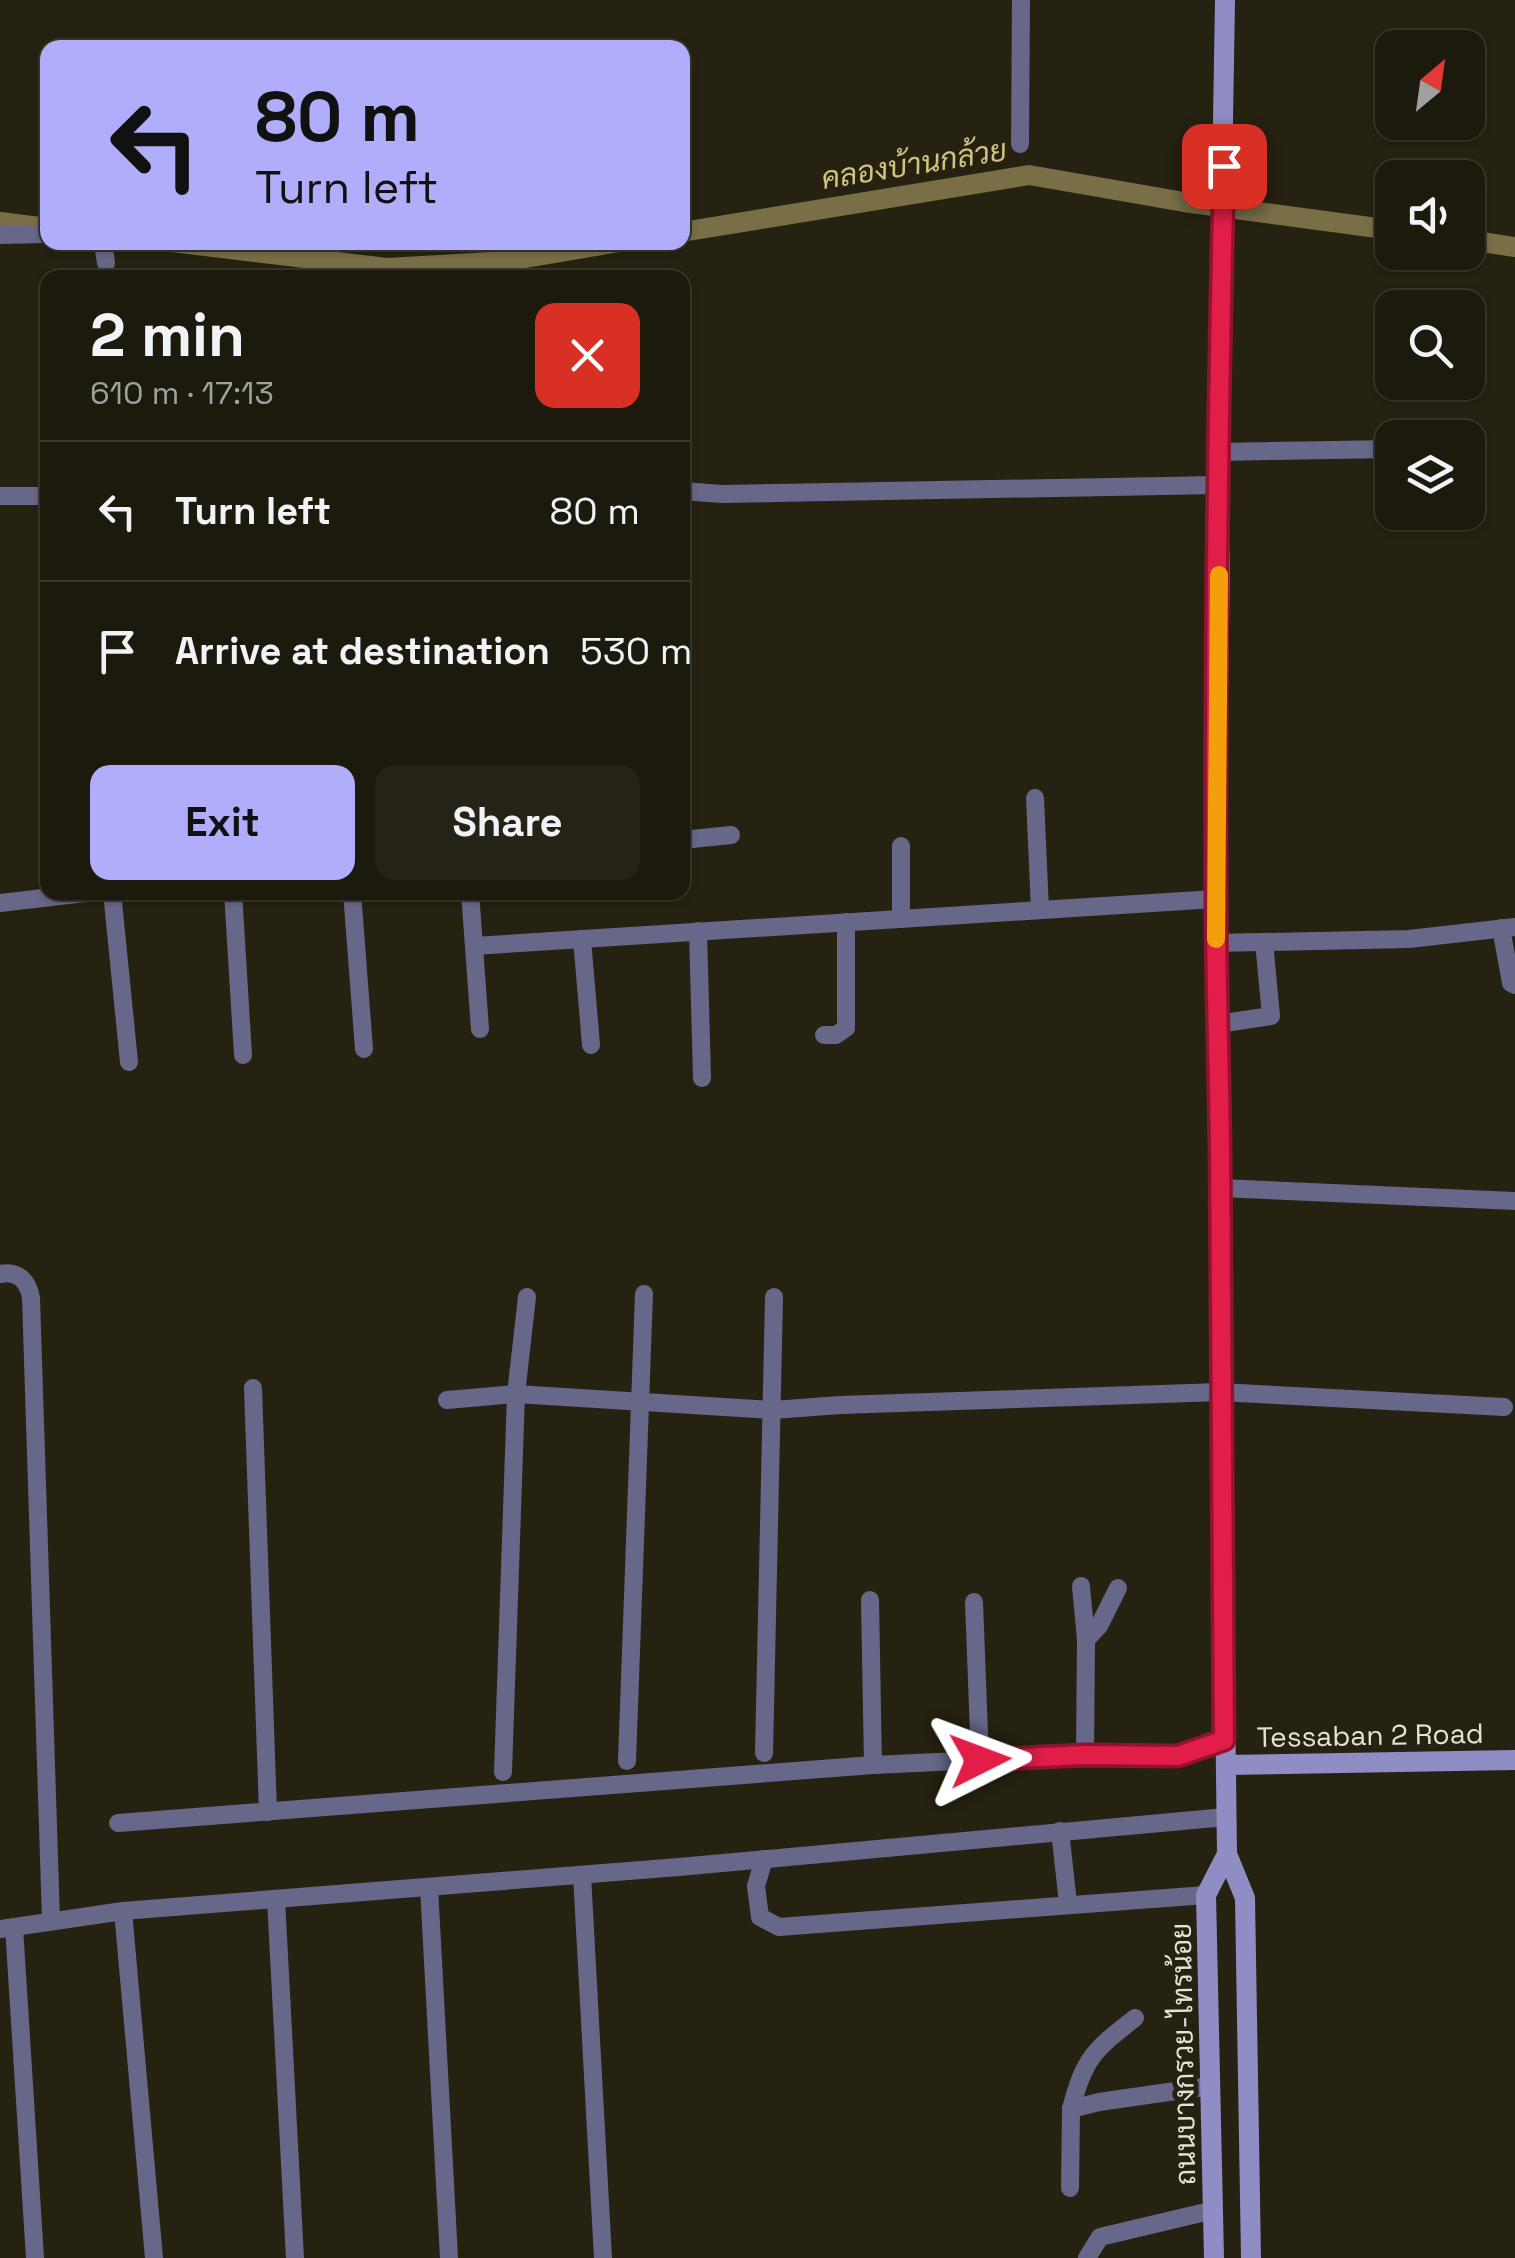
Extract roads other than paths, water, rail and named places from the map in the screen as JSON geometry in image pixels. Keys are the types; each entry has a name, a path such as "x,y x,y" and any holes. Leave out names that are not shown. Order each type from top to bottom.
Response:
{"main road":[{"name":"ถนนบางกรวย-ไทรน้อย","path":"1225,0 1217,485 1220,1392 1226,1854 1245,1898 1250,2258"},
{"name":"Tessaban 2 Road","path":"1226,1765 1515,1760"},
{"name":"ถนนบางกรวย-ไทรน้อย","path":"1214,2258 1206,1895 1226,1854"}],"street":[{"path":"1020,144 1021,0"},
{"path":"0,234 40,234"},
{"path":"104,250 106,262"},
{"path":"1218,452 1375,449"},
{"path":"690,492 1217,485"},
{"path":"0,496 40,496"},
{"path":"1035,798 1040,910"},
{"path":"690,839 732,836"},
{"path":"901,918 902,846"},
{"path":"0,903 40,898"},
{"path":"474,946 1216,899"},
{"path":"113,900 129,1062"},
{"path":"234,900 244,1055"},
{"path":"353,900 364,1049"},
{"path":"471,900 480,1028"},
{"path":"824,1035 836,1035 846,1028 846,922"},
{"path":"1216,943 1408,939 1508,928 1511,983 1515,986"},
{"path":"698,931 702,1078"},
{"path":"582,939 591,1045"},
{"path":"1218,1024 1271,1016 1264,942"},
{"path":"1220,1188 1515,1201"},
{"path":"0,1274 19,1276 27,1283 32,1298 52,1920"},
{"path":"627,1761 644,1294"},
{"path":"503,1772 516,1394 527,1297"},
{"path":"764,1753 774,1298"},
{"path":"253,1388 268,1812"},
{"path":"447,1400 516,1394 773,1410 840,1404 1220,1392 1504,1407"},
{"path":"1081,1586 1086,1640 1085,1755"},
{"path":"1086,1640 1118,1588"},
{"path":"870,1600 874,1765"},
{"path":"974,1602 980,1760"},
{"path":"118,1824 874,1765 1085,1755 1178,1756 1224,1740"},
{"path":"35,2258 7,1928 123,1911 764,1860 1226,1817"},
{"path":"1060,1831 1068,1903"},
{"path":"764,1860 756,1886 760,1917 778,1927 1206,1895"},
{"path":"582,1875 603,2258"},
{"path":"430,1887 449,2258"},
{"path":"276,1899 295,2258"},
{"path":"123,1911 154,2258"},
{"path":"1070,2188 1071,2110 1079,2076 1095,2050 1136,2018"},
{"path":"1071,2110 1099,2102 1210,2086"},
{"path":"1087,2258 1100,2237 1214,2210"}],"waterway":[{"name":"คลองบ้านกล้วย","path":"690,231 1029,175 1184,202 1375,228"},
{"name":"คลองบ้านกล้วย","path":"0,222 40,227"},
{"name":"คลองบ้านกล้วย","path":"1485,243 1515,247"},
{"name":"คลองบ้านกล้วย","path":"238,250 387,268 508,261 572,250"}]}
